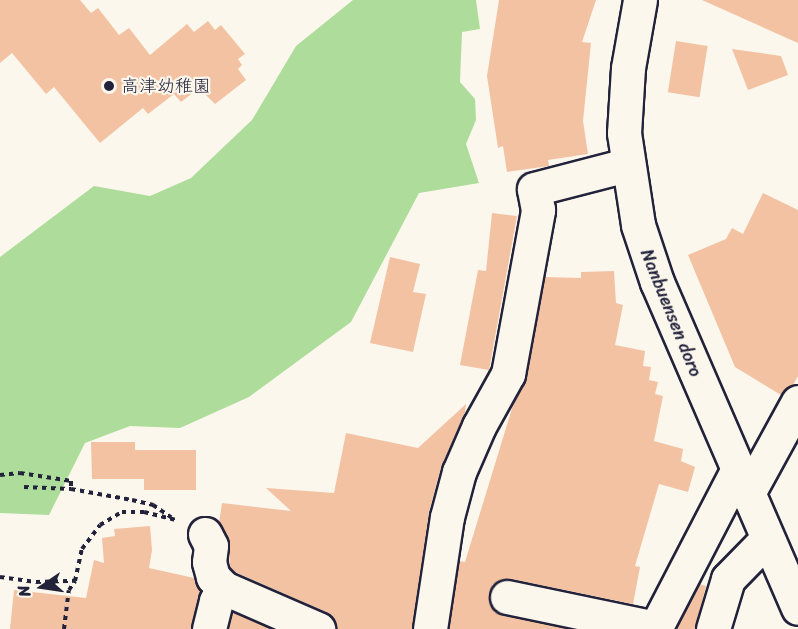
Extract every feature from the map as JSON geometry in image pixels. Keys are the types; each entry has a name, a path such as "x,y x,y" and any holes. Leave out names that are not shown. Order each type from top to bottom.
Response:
{"street":[{"name":"Nanbuensen doro","path":"640,0 625,101 627,165 646,255 742,483 796,598"},
{"path":"430,629 447,517 459,472 479,426 508,374 538,210 534,189 627,165"},
{"path":"507,597 655,628 742,483 795,413"},
{"path":"205,534 210,546 213,577 224,588 318,629"},
{"path":"713,629 728,579 767,539"},
{"path":"209,629 216,601 224,588"}],"path":[{"path":"0,476 20,473 71,481 71,489"},
{"path":"24,487 71,489 153,505 205,534"},
{"path":"64,629 69,590 75,581 82,549 100,525 122,512 171,517"},
{"path":"0,577 36,582 75,581"}],"green space":[{"path":"353,0 476,0 480,29 462,32 460,82 475,99 476,120 466,144 479,183 419,193 351,322 249,397 180,428 130,426 85,443 49,515 0,513 0,257 94,186 150,196 191,178 252,120 296,46"}],"building":[{"path":"0,0 80,0 91,13 98,8 119,35 129,28 150,55 187,24 194,32 208,21 215,30 221,25 245,54 238,59 242,65 238,69 246,80 215,104 201,90 196,93 195,91 181,102 174,94 148,114 143,108 100,143 54,87 46,94 12,53 0,63"},
{"path":"499,0 596,0 582,42 591,43 583,121 588,154 548,160 549,166 507,172 503,146 498,148 487,76"},
{"path":"702,0 798,0 798,43"},
{"path":"676,41 708,46 699,97 668,92"},
{"path":"732,49 781,56 788,75 748,90"},
{"path":"763,193 798,210 798,376 793,385 781,395 735,367 688,255 726,239 732,228 743,234"},
{"path":"492,213 517,216 489,370 460,365 478,270 486,271"},
{"path":"390,257 420,264 413,292 426,294 413,352 370,343"},
{"path":"614,271 616,303 623,305 615,345 645,351 643,366 651,367 649,380 658,382 655,394 663,396 654,441 683,449 681,461 695,467 688,492 659,484 635,566 640,567 633,604 502,579 493,584 489,594 489,603 495,611 568,629 449,629 459,561 465,562 514,402 526,378 545,277 581,278 581,272"},
{"path":"466,404 465,412 441,467 429,512 412,629 336,629 333,618 326,612 235,572 230,567 228,538 219,523 222,503 291,511 266,488 334,493 346,433 418,448"},
{"path":"91,442 135,442 135,450 196,450 196,490 144,490 144,479 92,479"},
{"path":"150,526 152,550 149,568 194,578 200,591 191,629 10,629 14,590 86,598 94,560 104,563 102,538 115,536 114,529"},
{"path":"699,584 706,586 695,629 676,629"},
{"path":"233,612 271,629 228,629"}],"place":[{"name":"高津幼稚園","path":"109,86"}]}
